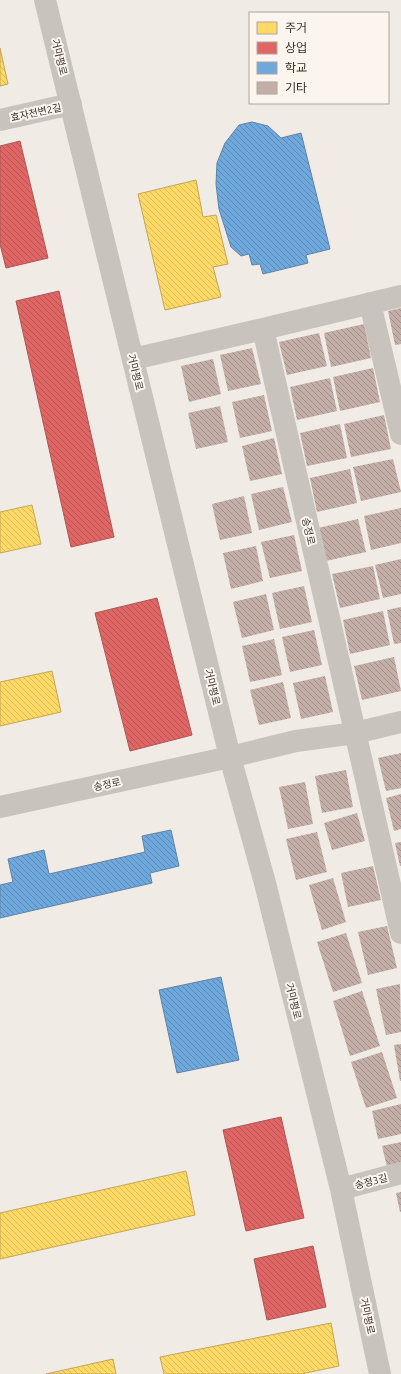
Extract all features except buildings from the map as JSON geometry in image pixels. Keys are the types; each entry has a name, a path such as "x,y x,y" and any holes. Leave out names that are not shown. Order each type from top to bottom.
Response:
{"street":[{"name":"거마평로","path":"45,0 230,758 265,883 341,1188 380,1374"},
{"name":"효자천변2길","path":"0,120 71,104"},
{"path":"133,358 401,296"},
{"path":"370,303 401,434"},
{"name":"송정로","path":"263,329 401,933"},
{"name":"송정로","path":"0,807 230,758 296,741 355,733 401,722"},
{"name":"송정3길","path":"341,1188 401,1173"}]}
